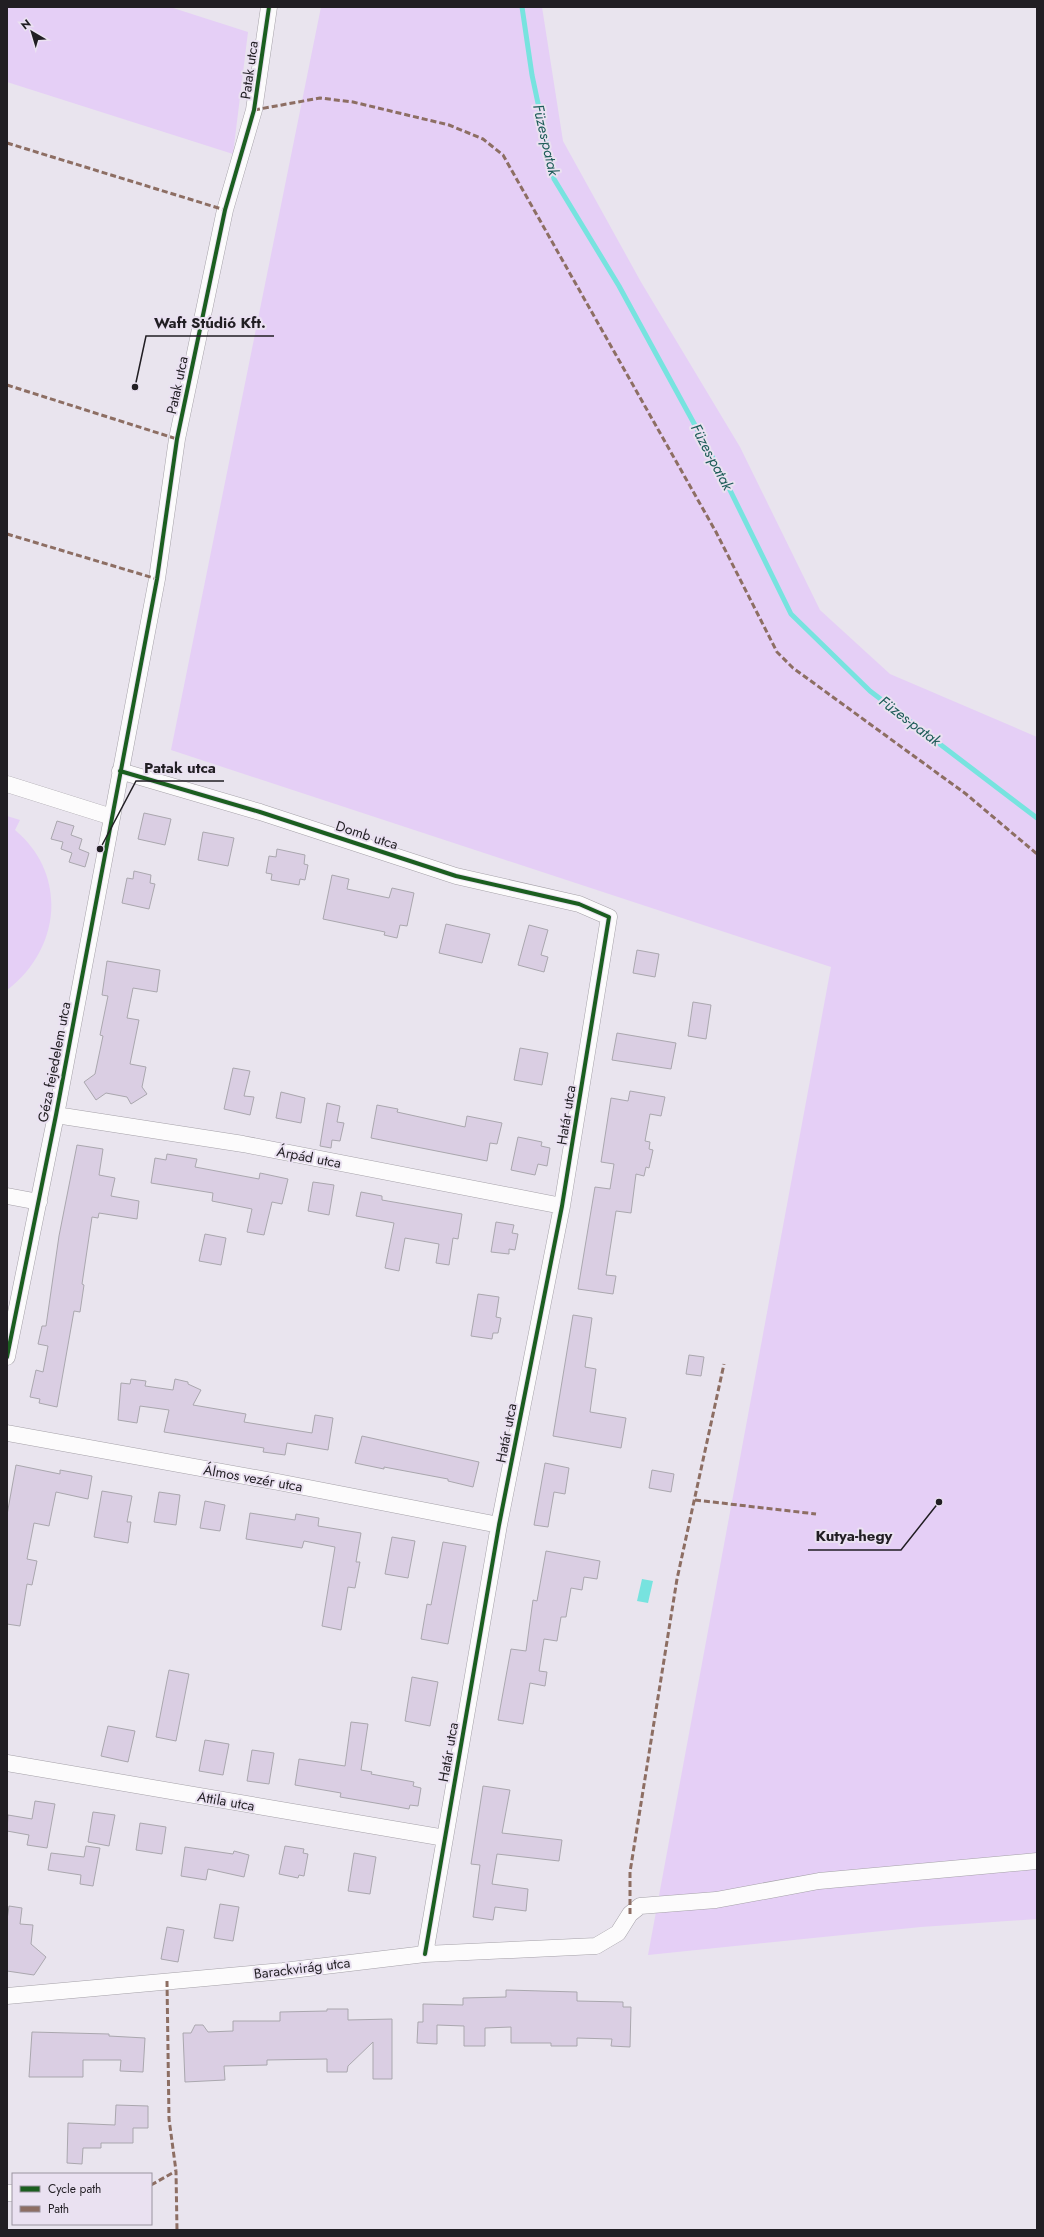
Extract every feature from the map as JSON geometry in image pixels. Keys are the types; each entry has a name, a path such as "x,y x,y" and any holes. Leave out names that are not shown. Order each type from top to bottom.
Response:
{"street":[{"name":"Patak utca","path":"120,771 157,579 177,440 225,210 254,110 269,7"},
{"name":"Géza fejedelem utca","path":"7,1357 56,1115 120,771"},
{"name":"Domb utca","path":"120,771 260,812 456,876 579,904 609,917"},
{"path":"7,784 112,816"},
{"name":"Határ utca","path":"425,1954 499,1525 562,1206 609,917"},
{"name":"Árpád utca","path":"56,1115 243,1144 562,1206"},
{"path":"7,1196 39,1202"},
{"name":"Álmos vezér utca","path":"7,1433 278,1482 499,1525"},
{"name":"Attila utca","path":"7,1763 444,1838"},
{"name":"Barackvirág utca","path":"7,1996 283,1971 425,1954 596,1946 618,1933 630,1914 640,1906 716,1900 819,1882 1037,1861"}],"shaded area":[{"path":"7,7 170,7 248,32 233,154 7,82"},
{"path":"321,7 542,7 563,141 641,282 740,447 820,610 890,674 1037,737 1037,1919 921,1927 648,1955 831,967 171,750"},
{"path":"7,816 20,820 15,830 32,848 44,868 50,890 51,912 47,934 38,954 25,973 7,990"}],"water":[{"path":"642,1579 653,1581 648,1603 637,1601"}],"building":[{"path":"144,813 171,819 165,845 138,839"},
{"path":"57,821 74,826 71,835 82,839 79,849 89,853 85,867 69,862 72,853 61,849 63,842 51,839"},
{"path":"203,832 234,838 228,866 198,860"},
{"path":"277,849 305,855 304,864 308,865 305,880 300,879 299,885 271,880 272,874 266,873 269,856 276,857"},
{"path":"134,871 151,875 150,883 155,884 149,909 122,903 127,878 133,879"},
{"path":"332,875 349,879 347,889 389,898 392,888 414,893 407,926 400,925 397,938 384,935 385,932 323,919"},
{"path":"446,924 490,934 482,963 439,953"},
{"path":"529,925 548,930 541,955 548,957 544,972 518,965"},
{"path":"637,950 659,954 655,977 633,973"},
{"path":"107,961 160,970 157,992 133,988 127,1018 139,1020 130,1064 146,1067 142,1087 147,1094 131,1104 127,1097 106,1093 96,1100 84,1082 95,1074 103,1036 100,1035 108,996 102,995"},
{"path":"693,1002 711,1005 706,1039 688,1036"},
{"path":"617,1033 676,1043 671,1069 612,1060"},
{"path":"520,1048 548,1053 542,1085 514,1080"},
{"path":"233,1068 250,1071 244,1096 254,1097 250,1115 224,1109"},
{"path":"630,1091 665,1097 661,1116 650,1114 645,1141 650,1142 649,1149 653,1150 649,1168 646,1167 644,1176 636,1174 631,1213 616,1211 606,1275 616,1276 613,1294 578,1289 595,1187 610,1189 614,1164 601,1162 611,1098 628,1101"},
{"path":"281,1092 305,1098 301,1123 276,1118"},
{"path":"327,1103 340,1106 337,1122 344,1123 340,1141 332,1140 331,1148 320,1146"},
{"path":"377,1105 398,1109 397,1112 465,1127 467,1116 502,1123 497,1144 490,1143 487,1161 371,1138"},
{"path":"518,1137 542,1142 541,1146 550,1148 547,1166 538,1164 535,1175 511,1170"},
{"path":"77,1145 103,1149 99,1175 115,1178 111,1196 139,1201 137,1219 99,1213 98,1218 92,1217 82,1284 84,1285 80,1312 74,1311 57,1407 39,1403 40,1399 30,1397 36,1370 43,1372 48,1346 38,1344 42,1326 46,1326 59,1236"},
{"path":"167,1154 197,1159 195,1167 259,1179 260,1173 288,1179 282,1204 272,1202 264,1235 247,1232 252,1209 212,1201 213,1193 151,1183 155,1158 166,1160"},
{"path":"313,1182 334,1185 329,1215 308,1211"},
{"path":"361,1192 382,1196 382,1200 462,1214 458,1239 453,1238 449,1265 436,1263 439,1244 405,1238 399,1271 385,1268 394,1223 356,1216"},
{"path":"496,1222 514,1225 512,1233 518,1234 515,1250 509,1249 509,1254 491,1252"},
{"path":"205,1234 226,1238 221,1265 199,1261"},
{"path":"478,1294 499,1297 496,1317 501,1318 498,1333 493,1333 492,1339 471,1336"},
{"path":"573,1315 592,1318 585,1367 596,1369 590,1412 626,1418 621,1448 553,1436"},
{"path":"689,1355 704,1357 701,1376 686,1374"},
{"path":"131,1379 146,1381 145,1386 173,1390 175,1379 188,1382 188,1384 201,1390 193,1405 246,1414 244,1422 312,1433 315,1415 333,1418 328,1450 287,1443 285,1455 263,1452 264,1448 164,1432 169,1410 140,1406 137,1423 118,1420 121,1383 130,1384"},
{"path":"362,1436 479,1462 473,1487 448,1481 448,1479 355,1463"},
{"path":"545,1463 569,1468 565,1494 554,1492 548,1527 534,1525"},
{"path":"16,1465 60,1474 60,1470 92,1476 88,1499 56,1492 49,1526 34,1523 27,1559 37,1561 32,1585 27,1584 20,1626 7,1624 7,1515"},
{"path":"652,1470 674,1474 671,1492 649,1488"},
{"path":"102,1491 132,1496 127,1522 131,1522 128,1543 94,1537"},
{"path":"159,1492 180,1495 176,1525 154,1522"},
{"path":"205,1501 225,1505 220,1531 200,1528"},
{"path":"250,1513 295,1520 296,1514 319,1518 318,1526 361,1533 356,1562 360,1562 355,1588 348,1587 341,1630 322,1626 335,1547 304,1541 302,1548 246,1539"},
{"path":"392,1537 415,1541 408,1578 385,1574"},
{"path":"443,1542 466,1546 448,1644 421,1639 427,1604 431,1605"},
{"path":"546,1551 600,1561 597,1579 584,1577 582,1590 571,1588 566,1617 561,1617 557,1641 544,1639 539,1671 547,1672 545,1686 530,1683 523,1724 498,1720 511,1649 526,1651 533,1600 537,1601"},
{"path":"169,1670 189,1674 176,1741 156,1737"},
{"path":"412,1677 438,1682 430,1726 405,1721"},
{"path":"351,1722 368,1724 361,1770 372,1772 371,1774 414,1782 413,1786 421,1788 418,1806 410,1805 409,1809 340,1797 341,1793 295,1785 299,1759 345,1766"},
{"path":"108,1726 135,1731 128,1762 101,1756"},
{"path":"205,1740 229,1744 223,1775 199,1771"},
{"path":"252,1750 274,1753 269,1784 247,1781"},
{"path":"483,1786 510,1790 502,1833 562,1840 559,1861 497,1854 492,1884 528,1889 526,1911 495,1907 493,1920 473,1917 480,1865 471,1864"},
{"path":"35,1801 55,1804 47,1848 27,1845 29,1835 7,1831 8,1815 32,1819"},
{"path":"93,1812 115,1815 109,1846 88,1842"},
{"path":"140,1823 166,1827 162,1854 136,1850"},
{"path":"86,1846 100,1848 93,1886 80,1884 81,1875 48,1870 51,1853 84,1857"},
{"path":"285,1846 304,1849 303,1853 308,1854 304,1876 299,1875 298,1878 279,1874"},
{"path":"185,1847 233,1854 234,1851 249,1855 244,1877 208,1869 206,1880 181,1876"},
{"path":"354,1853 376,1857 370,1894 348,1891"},
{"path":"220,1904 239,1907 233,1941 214,1938"},
{"path":"9,1906 22,1908 20,1924 33,1925 31,1944 46,1957 34,1975 7,1971 7,1920"},
{"path":"167,1927 184,1930 178,1962 161,1959"},
{"path":"506,1990 577,1992 577,2001 623,2002 623,2007 631,2007 630,2047 611,2046 612,2039 577,2038 577,2046 551,2046 551,2043 511,2043 511,2027 485,2028 485,2046 464,2046 464,2026 437,2025 437,2044 417,2043 418,2022 423,2022 423,2004 463,2005 463,1998 506,1997"},
{"path":"327,2009 348,2009 348,2020 392,2019 392,2079 373,2079 373,2042 348,2066 347,2072 327,2072 327,2059 267,2060 267,2065 224,2066 225,2080 185,2082 183,2033 191,2033 195,2025 203,2025 208,2032 233,2031 233,2021 280,2021 280,2012 327,2011"},
{"path":"32,2032 109,2034 109,2036 145,2038 143,2072 120,2071 121,2060 83,2060 83,2077 29,2077"},
{"path":"116,2105 148,2106 148,2128 133,2128 133,2143 101,2143 101,2148 83,2148 82,2164 67,2163 68,2123 115,2125"}],"waterway":[{"name":"Füzes-patak","path":"522,7 532,75 554,179 619,286 726,482 791,614 870,691 1037,818"}],"marked path":[{"path":"254,110 320,98 353,102 449,125 483,139 503,155 716,532 777,652 793,668 966,794 1037,854"},
{"path":"7,143 225,210"},
{"path":"7,385 177,439"},
{"path":"7,534 157,579"},
{"path":"630,1914 630,1872 677,1579 724,1364"},
{"path":"695,1500 816,1514"},
{"path":"167,1981 169,2119 176,2171"},
{"path":"152,2184 176,2171 177,2230"}],"cycle path":[{"path":"7,1357 56,1115 157,579 177,439 225,210 254,110 269,7"},
{"path":"120,771 260,812 456,876 579,904 609,917 562,1206 499,1525 425,1954"}],"place":[{"name":"Waft Stúdió Kft.","path":"135,387"},
{"name":"Patak utca","path":"100,849"},
{"name":"Kutya-hegy","path":"939,1502"}]}
